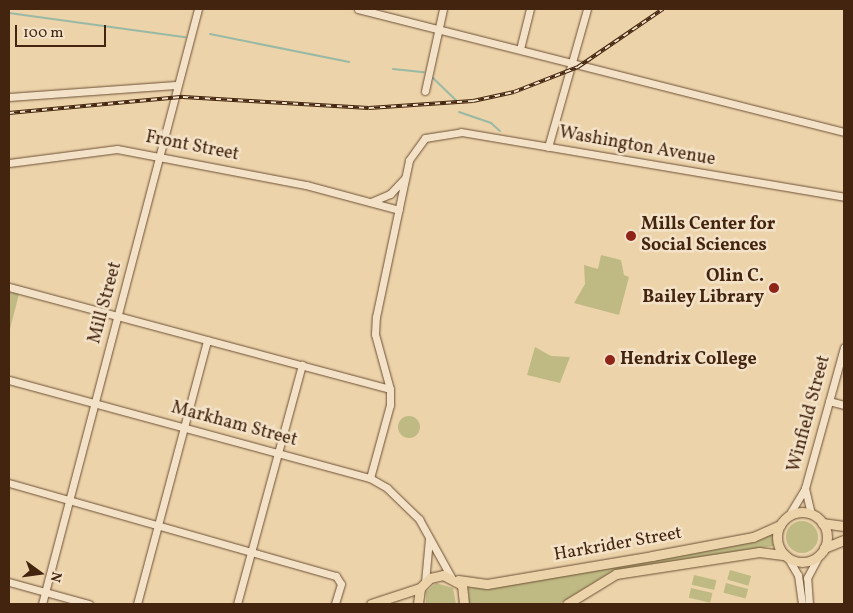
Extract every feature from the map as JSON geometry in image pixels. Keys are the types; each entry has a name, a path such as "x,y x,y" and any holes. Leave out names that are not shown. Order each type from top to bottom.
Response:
{"main road":[{"path":"822,551 827,534 822,523 811,514 789,515 780,525 778,544 786,556 808,561 822,551 844,540"},
{"path":"822,523 844,526"},
{"name":"Harkrider Street","path":"422,585 437,575 487,584 753,537 780,525"},
{"name":"Harkrider Street","path":"567,604 616,574 759,552 786,556"},
{"path":"455,579 464,604"},
{"path":"371,604 422,585"},
{"path":"418,604 422,585"}],"street":[{"name":"Mill Street","path":"42,604 160,156 176,85 198,9"},
{"path":"358,9 844,132"},
{"path":"425,91 443,9"},
{"path":"520,49 530,9"},
{"path":"548,147 587,9"},
{"path":"9,98 176,85"},
{"name":"Washington Avenue","path":"405,176 409,160 425,138 461,132 844,197"},
{"name":"Front Street","path":"9,163 117,149 344,194 367,203 398,210"},
{"path":"367,203 390,194 405,176"},
{"path":"370,478 390,389 375,334 405,176"},
{"path":"9,287 390,389"},
{"path":"138,604 207,340"},
{"name":"Winfield Street","path":"789,515 805,488 844,347"},
{"path":"237,604 302,365"},
{"name":"Markham Street","path":"9,380 370,478 404,502 429,536 455,579"},
{"path":"829,401 844,405"},
{"path":"9,483 337,577 341,584 336,604"},
{"name":"Winfield Street","path":"805,488 811,514"},
{"path":"422,585 429,536"},
{"path":"809,604 807,578 822,551"},
{"path":"786,556 798,575 802,604"},
{"path":"9,582 89,604"}],"shaded area":[{"path":"601,255 621,260 624,275 629,277 619,315 574,303 585,284 584,265 598,269"},
{"path":"9,292 19,294 9,333"},
{"path":"535,347 551,356 570,357 560,383 527,375"},
{"path":"409,416 417,419 420,427 417,435 409,438 401,435 398,427 401,419"},
{"path":"802,521 808,522 813,526 817,531 817,543 813,548 808,552 802,553 796,552 791,548 787,543 786,537 787,531 791,526 796,522"},
{"path":"773,533 774,546 614,570 559,604 469,604 468,588 732,545"},
{"path":"730,570 751,576 748,586 727,580"},
{"path":"694,575 716,580 714,590 692,585"},
{"path":"436,583 453,588 456,604 426,604 426,592"},
{"path":"726,583 748,589 746,599 723,593"},
{"path":"691,588 712,593 710,603 689,598"}],"waterway":[{"path":"9,13 185,37"},
{"path":"210,34 349,62"},
{"path":"393,69 424,72"},
{"path":"433,78 457,101"},
{"path":"459,112 491,123 500,131"}],"railway":[{"path":"9,113 183,97 369,108 473,101 514,92 578,67 663,9"}],"place":[{"name":"Mills Center for Social Sciences","path":"631,236"},
{"name":"Olin C. Bailey Library","path":"774,288"},
{"name":"Hendrix College","path":"610,360"}]}
